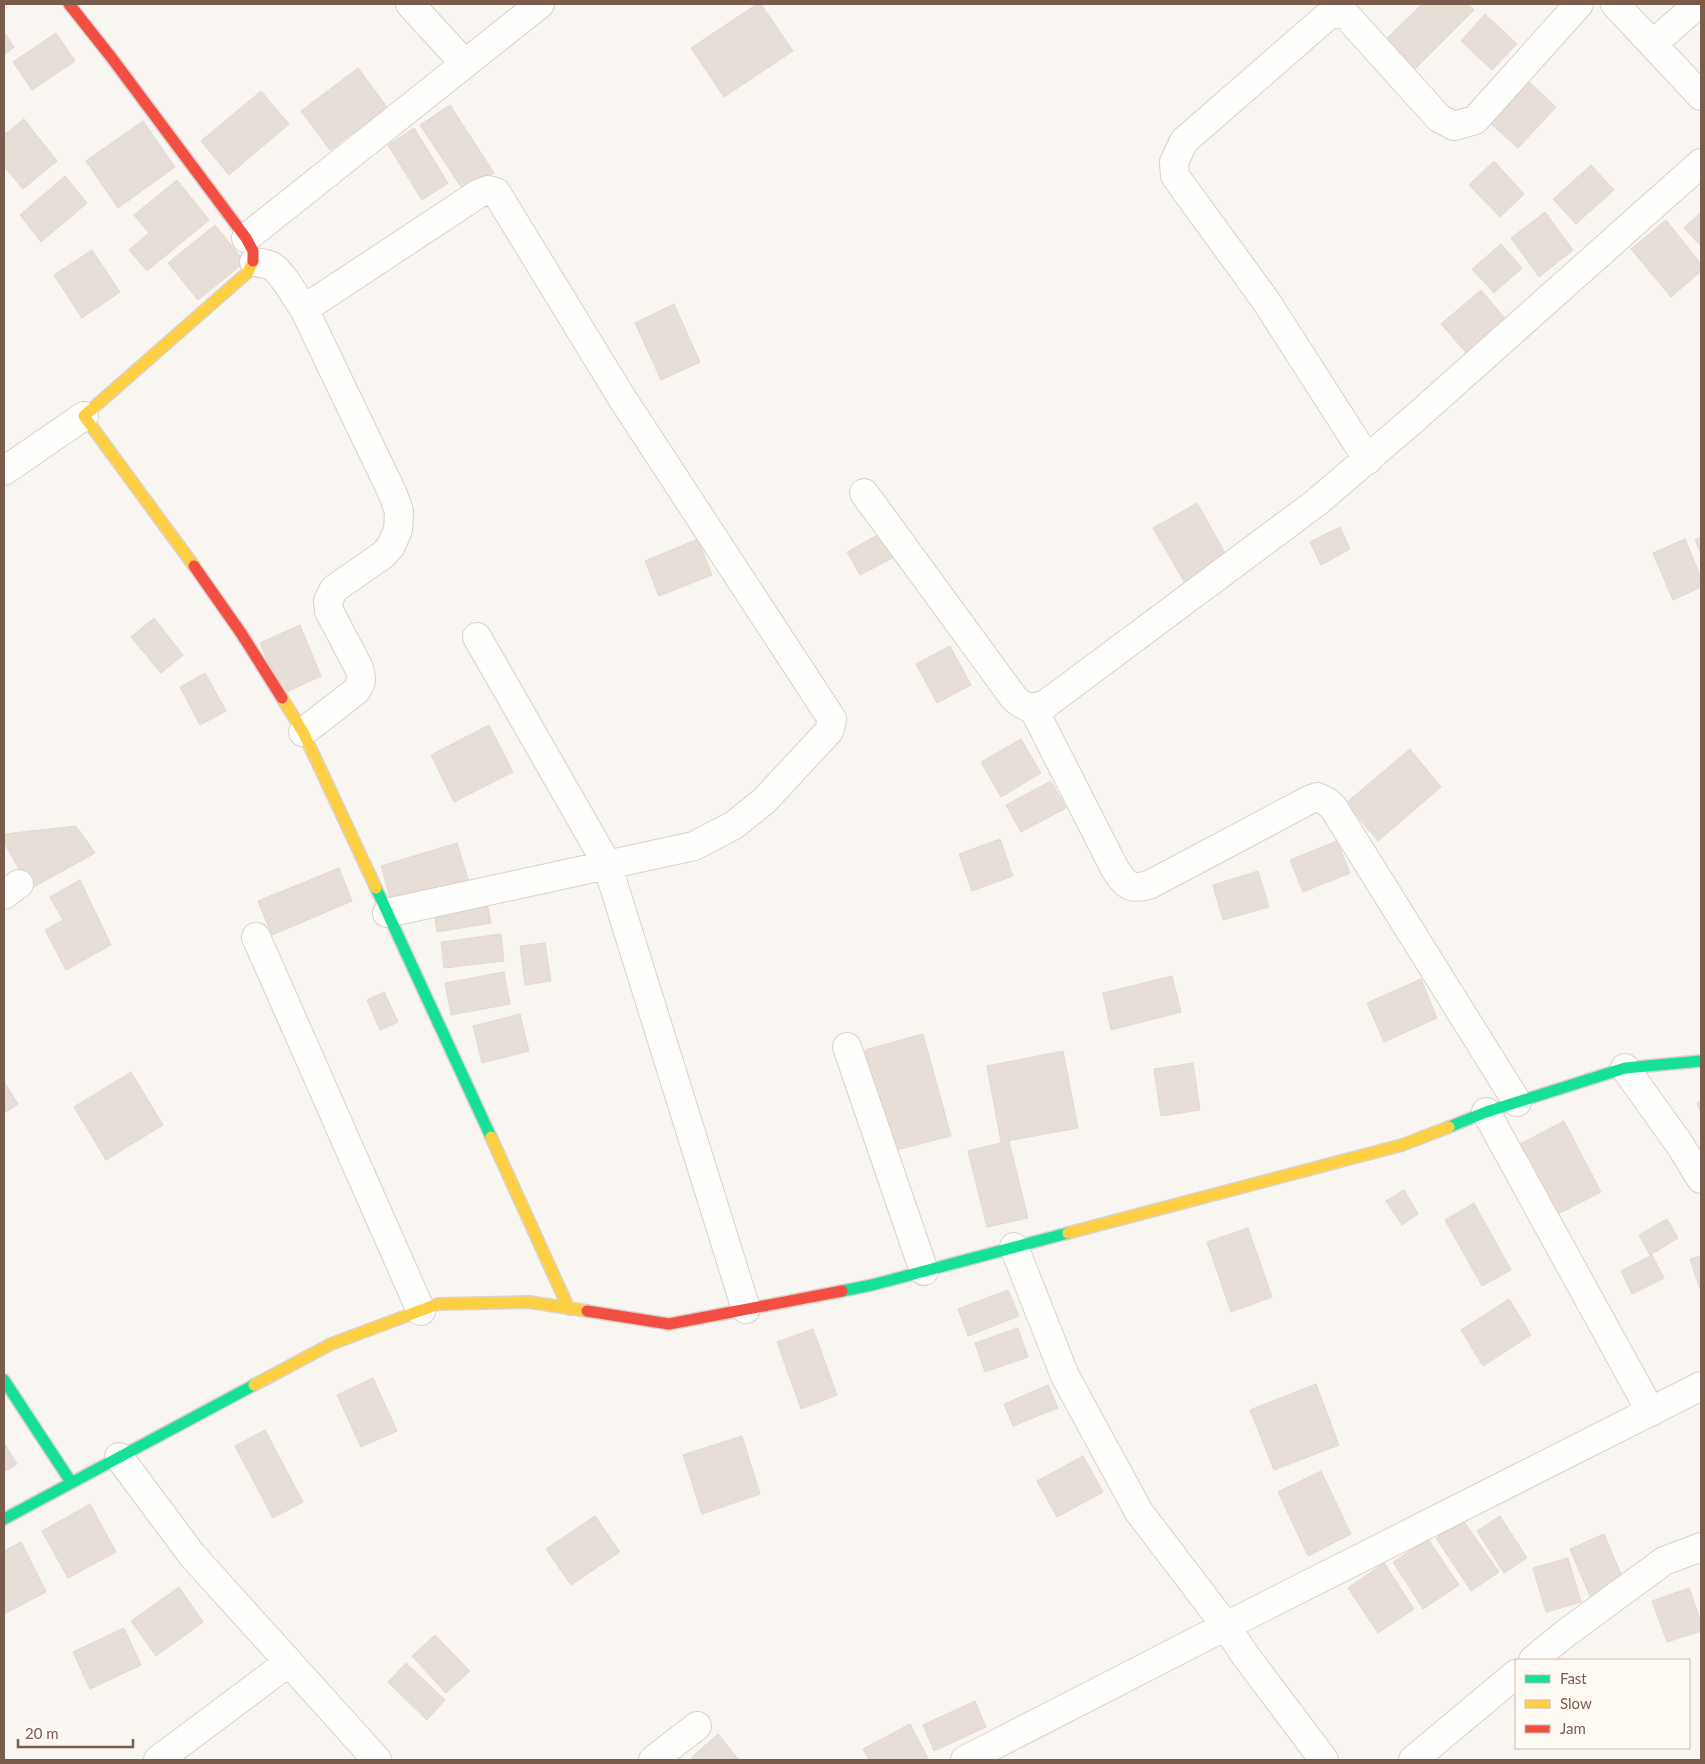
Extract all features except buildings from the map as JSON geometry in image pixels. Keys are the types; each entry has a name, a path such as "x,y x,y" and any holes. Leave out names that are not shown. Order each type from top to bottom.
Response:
{"street":[{"path":"69,4 111,57 250,250 262,263 273,267 304,309 392,492 399,511 398,530 391,546 383,555 334,589 328,602 329,610 359,668 362,677 361,684 356,692 303,732"},
{"path":"410,4 465,64"},
{"path":"4,471 84,416 248,272 250,250 465,64 540,4"},
{"path":"1368,460 1266,301 1175,176 1174,162 1184,141 1331,13 1346,15 1439,118 1454,126 1475,120 1579,4"},
{"path":"1615,4 1701,96"},
{"path":"1653,44 1698,4"},
{"path":"864,493 1014,698 1022,706 1033,708 1046,704 1317,502 1368,460 1701,163"},
{"path":"304,309 478,194 488,190 496,192 622,398 832,719 832,726 829,731 764,801 734,825 694,846 387,913"},
{"path":"84,416 241,633 303,732 472,1095 569,1309"},
{"path":"477,638 607,864 746,1309"},
{"path":"1033,708 1115,869 1124,883 1137,888 1149,885 1309,800 1317,797 1334,807 1517,1102"},
{"path":"256,937 421,1311"},
{"path":"847,1047 924,1271"},
{"path":"4,1518 331,1344 438,1304 520,1303 669,1324 872,1285 1402,1145 1486,1112 1625,1068 1701,1061"},
{"path":"1625,1068 1680,1145 1701,1179"},
{"path":"1486,1112 1651,1412"},
{"path":"1014,1247 1065,1376 1139,1512 1226,1626 1245,1655 1324,1760"},
{"path":"4,1380 71,1482"},
{"path":"965,1760 1701,1386"},
{"path":"119,1457 192,1555 377,1760"},
{"path":"1534,1659 1566,1633 1664,1561 1701,1547"},
{"path":"158,1760 290,1662"},
{"path":"1413,1760 1515,1675"},
{"path":"653,1760 697,1726"}],"traffic: fast":[{"path":"376,888 491,1137"},
{"path":"1449,1127 1486,1112 1625,1068 1701,1061"},
{"path":"842,1291 872,1285 1068,1233"},
{"path":"4,1380 71,1482"},
{"path":"4,1519 254,1385"}],"traffic: slow":[{"path":"194,566 84,416 248,272 253,261"},
{"path":"282,698 303,732 376,888"},
{"path":"1068,1233 1402,1145 1449,1127"},
{"path":"491,1137 569,1309"},
{"path":"254,1385 331,1344 438,1304 529,1302 587,1311"}],"traffic: jam":[{"path":"69,4 111,57 246,238 253,251 253,261"},
{"path":"194,566 241,633 282,698"},
{"path":"587,1311 669,1324 842,1291"}]}
